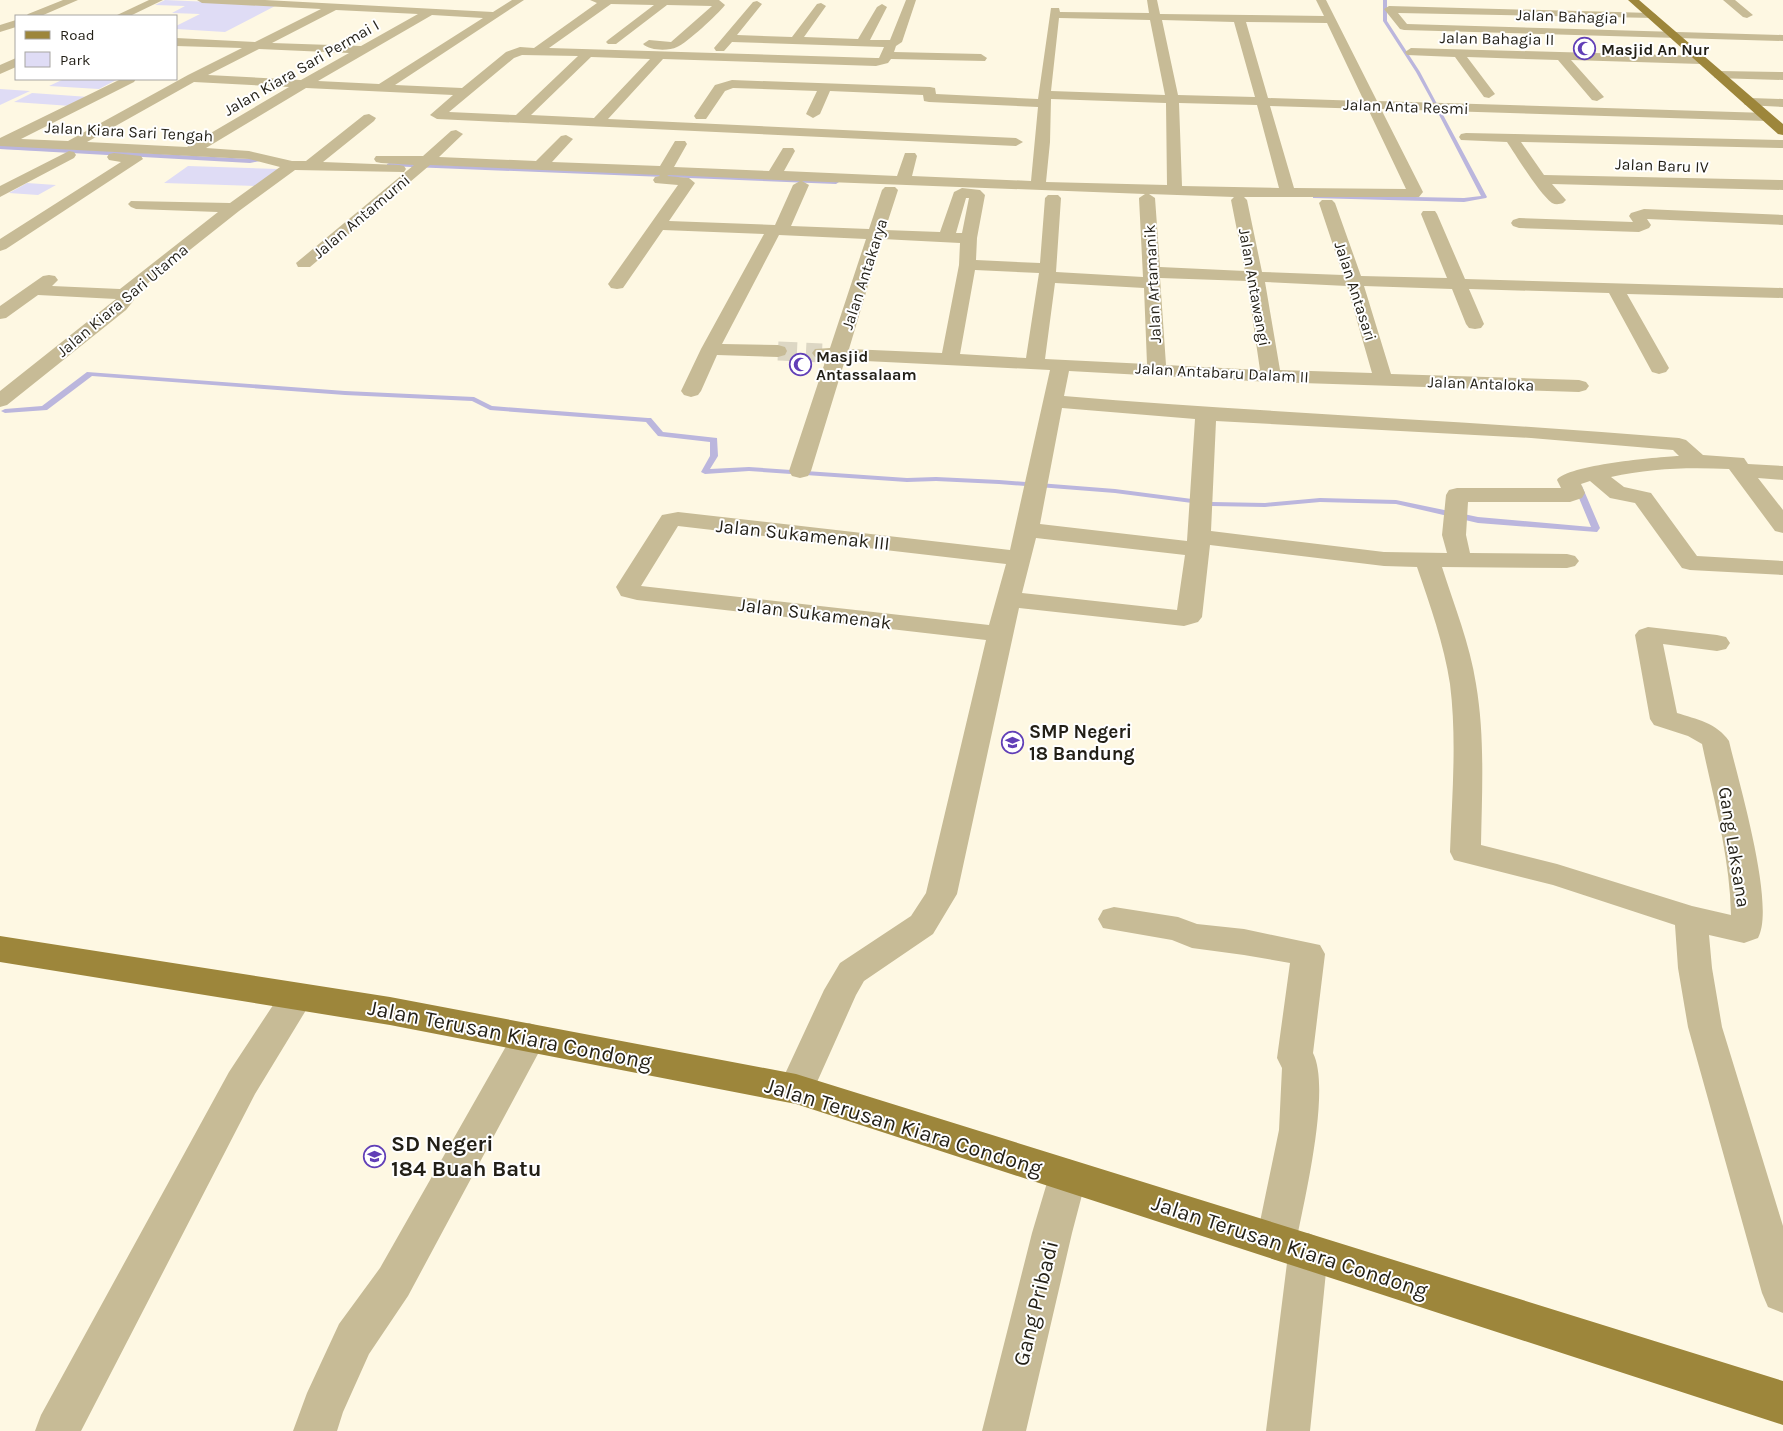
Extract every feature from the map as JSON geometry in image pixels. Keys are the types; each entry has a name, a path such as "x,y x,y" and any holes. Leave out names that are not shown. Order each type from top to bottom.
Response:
{"main road":[{"path":"1633,0 1778,125"},
{"name":"Jalan Terusan Kiara Condong","path":"0,949 297,997 390,1010 796,1089 1783,1403"}],"street":[{"path":"35,15 73,0"},
{"path":"122,15 158,0"},
{"path":"202,0 494,15"},
{"path":"381,88 518,0"},
{"path":"595,0 718,3 720,5 673,45 607,42 664,2"},
{"path":"536,52 608,0"},
{"path":"1152,0 1172,99 1175,190"},
{"path":"421,166 539,166 774,175 896,185 1414,194 1415,192 1374,105 1321,0"},
{"path":"1728,0 1747,15"},
{"path":"257,17 283,4"},
{"path":"713,58 757,4"},
{"path":"796,40 821,6"},
{"path":"869,7 898,6"},
{"path":"862,43 898,6"},
{"path":"898,6 896,42 884,60 865,63 513,52 437,115 1016,142"},
{"path":"0,192 192,78 334,7"},
{"name":"Jalan Bahagia II","path":"1391,8 1651,16"},
{"name":"Jalan Bahagia I","path":"1391,8 1389,9 1404,27 1673,35"},
{"name":"Jalan Kiara Sari Permai I","path":"192,156 303,84 430,12"},
{"path":"1038,186 1043,142 1042,92 1055,12 1156,17 1332,20"},
{"path":"1239,18 1288,193"},
{"path":"0,29 15,23"},
{"path":"184,53 223,34"},
{"path":"1673,35 1783,38"},
{"path":"728,38 862,43 889,50 981,58"},
{"path":"551,40 573,40"},
{"path":"178,42 388,52"},
{"name":"Jalan Bahagia II","path":"1411,52 1701,60"},
{"path":"1458,53 1489,94"},
{"path":"416,54 434,54"},
{"path":"519,119 587,54"},
{"path":"598,122 659,56"},
{"path":"1561,56 1597,97"},
{"path":"702,90 728,58"},
{"path":"1,70 15,63"},
{"path":"1,70 15,70"},
{"path":"1719,75 1783,76"},
{"path":"178,78 463,92"},
{"path":"1,145 128,80"},
{"name":"Jalan Anta Resmi","path":"701,116 720,88 726,85 1042,92 1172,99 1374,105 1778,125"},
{"path":"813,114 826,86"},
{"path":"1750,102 1783,103"},
{"path":"673,125 685,111"},
{"path":"310,165 369,118"},
{"name":"Jalan Antamurni","path":"304,263 421,166 456,134"},
{"path":"1466,137 1783,144"},
{"path":"1511,138 1540,179 1558,200"},
{"path":"539,166 566,139"},
{"path":"664,172 680,144"},
{"name":"Jalan Kiara Sari Tengah","path":"1,145 266,160 292,165 421,166"},
{"name":"Jalan Kiara Sari Tengah","path":"0,246 136,159 70,150"},
{"path":"774,175 788,151"},
{"name":"Jalan Antakarya","path":"800,472 830,353 876,234 910,156"},
{"path":"381,159 421,166 684,181 686,185 617,284"},
{"name":"Jalan Kiara Sari Utama","path":"4,394 120,306 125,300 124,294 233,208 292,165"},
{"name":"Jalan Baru IV","path":"1540,179 1783,185"},
{"path":"691,391 710,349 778,230 801,185"},
{"path":"947,237 959,195 962,193 975,193 977,195 969,238 967,265 950,359"},
{"path":"1035,363 1047,272 1053,198"},
{"name":"Jalan Artamanik","path":"1147,198 1157,369"},
{"name":"Jalan Antawangi","path":"1239,200 1255,278 1271,376"},
{"name":"Jalan Antasari","path":"1326,203 1354,281 1383,379"},
{"path":"136,204 233,208"},
{"path":"1430,214 1457,284 1475,324"},
{"path":"1519,223 1639,227 1643,225 1637,216 1644,214 1783,220"},
{"path":"659,224 969,238"},
{"path":"967,265 1047,272 1152,277 1255,278 1783,294"},
{"path":"0,314 49,280"},
{"path":"1615,288 1659,368"},
{"path":"34,290 124,294"},
{"path":"710,349 778,351"},
{"name":"Jalan Antabaru Dalam II","path":"830,353 1271,376 1383,379"},
{"path":"796,1089 841,990 852,972 922,925 941,894 1008,599 1027,530 1061,364"},
{"name":"Jalan Antaloka","path":"1383,379 1579,386"},
{"path":"1053,401 1206,414 1531,432 1679,444 1697,460"},
{"path":"1008,599 1189,617 1198,543 1206,414"},
{"path":"1460,559 1454,536 1457,495 1573,495 1568,480 1597,475 1633,465 1697,460 1736,463 1783,526"},
{"path":"1740,468 1783,473"},
{"path":"1597,475 1618,493 1636,495 1643,498 1690,563 1783,568"},
{"name":"Jalan Sukamenak III","path":"630,591 628,587 667,524 670,520 678,519 1019,558"},
{"path":"1027,530 1367,558 1567,561"},
{"path":"1427,559 1453,637 1463,683 1468,734 1465,852 1557,875 1691,918 1698,992 1706,1026 1783,1293"},
{"name":"Jalan Sukamenak","path":"630,591 1000,634"},
{"name":"Gang Laksana","path":"1691,918 1744,931 1747,929 1746,887 1732,812 1715,741 1709,734 1698,729 1664,719 1648,635 1717,643"},
{"path":"1114,919 1178,929 1192,936 1244,942 1308,954 1295,1058 1300,1062 1301,1088 1292,1247 1288,1431"},
{"path":"57,1431 242,1083 297,997"},
{"path":"315,1431 322,1408 354,1339 394,1282 529,1037"},
{"name":"Gang Pribadi","path":"1004,1431 1068,1176"}],"green space":[{"path":"165,0 277,5 225,32 178,29 178,25 200,14 172,13 185,6 155,5"},
{"path":"62,80 116,80 99,89 49,86"},
{"path":"0,89 30,91 0,105"},
{"path":"32,93 89,97 71,106 14,102"},
{"path":"4,146 156,153 152,156 0,149"},
{"path":"188,166 278,169 256,186 164,183"},
{"path":"27,183 56,185 38,195 9,193"}],"waterway":[{"path":"1385,0 1385,21 1418,72 1435,103"},
{"path":"1315,197 1464,200 1484,197 1439,111"},
{"path":"0,147 250,161 266,159"},
{"path":"389,165 836,182"},
{"path":"5,411 44,408 90,374 345,393 474,399 490,408 648,420 661,434 714,440 714,456 705,472 749,469 907,480 936,479 999,482 1115,491 1192,501"},
{"path":"1212,504 1265,505 1320,500 1396,502 1478,520 1594,530 1596,528 1578,486"}],"tunnel":[{"path":"778,351 822,353"}],"place":[{"name":"Masjid An Nur","path":"1585,49"},
{"name":"Masjid Antassalaam","path":"800,365"},
{"name":"SMP Negeri 18 Bandung","path":"1013,742"},
{"name":"SD Negeri 184 Buah Batu","path":"375,1156"}]}
